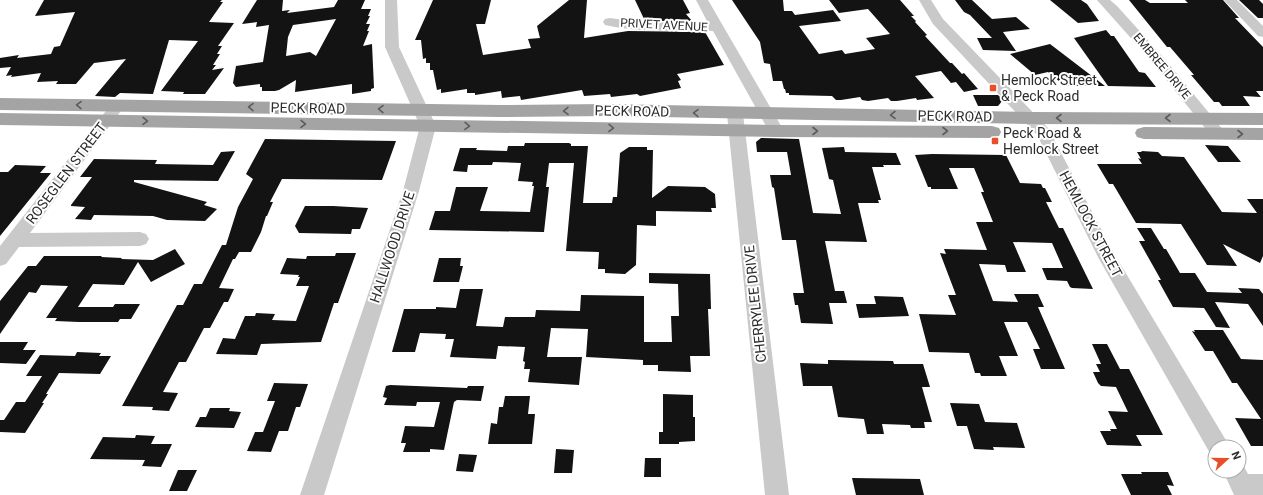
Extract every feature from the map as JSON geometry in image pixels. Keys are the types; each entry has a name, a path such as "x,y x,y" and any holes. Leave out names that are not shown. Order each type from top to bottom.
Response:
{"main road":[{"name":"PECK ROAD","path":"0,104 118,105 424,118"},
{"name":"PECK ROAD","path":"736,122 767,114 923,115 1030,118 1263,119"},
{"name":"PECK ROAD","path":"0,119 106,121 424,118 736,122 776,131 1263,134"}],"street":[{"path":"391,0 392,47 424,118"},
{"path":"702,0 776,131"},
{"name":"HEMLOCK STREET","path":"925,0 938,21 1043,132 1105,254 1215,439"},
{"name":"EMBREE DRIVE","path":"1103,0 1158,60 1218,134"},
{"path":"1230,0 1263,33"},
{"name":"PRIVET AVENUE","path":"610,22 638,26 718,27"},
{"name":"ROSEGLEN STREET","path":"0,259 118,105"},
{"name":"HALLWOOD DRIVE","path":"312,495 411,191 424,118"},
{"name":"CHERRYLEE DRIVE","path":"736,122 777,495"},
{"name":"ROSEGLEN STREET","path":"14,240 140,239"}],"building":[{"path":"44,0 222,0 220,2 223,2 209,22 234,23 218,46 222,46 217,54 220,54 213,65 216,65 212,70 224,68 205,94 183,94 184,92 161,91 198,41 169,40 153,94 120,93 115,97 95,96 126,59 94,63 76,84 56,84 58,81 37,82 41,73 11,77 12,75 6,76 11,67 0,68 0,58 19,55 17,58 51,54 54,47 60,46 75,12 35,16"},
{"path":"257,0 283,0 282,11 290,10 287,13 334,7 338,0 365,0 361,9 371,9 368,16 370,16 366,24 370,24 367,31 369,31 363,46 372,44 374,88 371,89 371,91 352,94 352,84 295,92 296,80 275,91 262,91 260,84 236,87 233,83 236,66 263,62 269,25 256,27 257,22 242,24","holes":["336,19 316,56 310,52 286,56 288,37 293,25"]},
{"path":"433,0 491,0 485,24 476,24 483,55 531,48 528,39 540,38 537,26 569,0 587,0 584,38 628,31 705,32 724,65 677,74 681,80 678,81 681,88 640,96 637,94 611,97 610,94 584,96 582,90 521,100 520,96 502,98 501,91 475,95 475,93 467,93 467,89 441,93 441,89 437,90 433,70 430,70 430,63 426,63 426,58 423,59 421,40 415,40"},
{"path":"635,0 683,0 690,13 686,14 692,21 645,21"},
{"path":"732,0 783,0 784,11 792,11 795,15 833,10 841,21 799,26 819,54 842,50 845,54 875,49 866,38 890,34 868,9 839,13 829,0 900,0 914,16 911,16 927,35 925,36 950,63 952,63 962,74 964,73 978,89 964,92 956,82 951,83 941,71 915,76 934,98 917,100 916,98 891,101 888,98 868,101 862,100 860,97 836,100 832,96 789,95 789,93 786,93 784,89 782,81 773,81 770,64 764,63 760,42"},
{"path":"955,0 972,0 992,19 1016,17 1030,29 1003,32 1016,51 983,50 977,38 992,38 970,15 964,12"},
{"path":"1050,0 1081,0 1087,4 1099,21 1078,23"},
{"path":"1129,0 1145,0 1150,3 1188,3 1185,0 1223,0 1239,18 1235,18 1263,47 1263,91 1256,91 1261,97 1243,96 1250,106 1222,106 1219,102 1214,102 1191,75 1194,75 1170,47 1167,47"},
{"path":"1239,0 1259,0 1263,4 1263,18 1258,18"},
{"path":"1106,30 1111,36 1114,36 1139,72 1145,73 1156,87 1108,86 1074,38"},
{"path":"1050,44 1105,86 1065,86 1048,72 1035,75 1010,54"},
{"path":"973,95 998,95 1003,100 998,106 978,106"},
{"path":"761,138 799,139 813,213 841,214 833,180 829,179 822,148 844,147 845,152 896,153 901,165 883,165 884,167 872,167 881,200 878,200 879,203 858,203 867,242 825,241 835,291 844,291 847,303 829,303 833,324 801,323 798,305 795,305 793,293 804,293 796,240 782,240 774,188 772,187 770,175 791,175 787,152 757,152 756,142"},
{"path":"265,139 396,141 382,180 282,179 270,202 273,202 251,252 239,252 235,259 233,259 219,288 234,289 228,302 224,302 210,328 204,328 186,362 179,362 163,392 178,393 169,411 152,410 153,407 122,406 177,305 183,305 194,284 202,284 222,245 226,245 238,207 253,179 246,174"},
{"path":"525,143 569,143 571,146 588,146 583,203 612,203 613,197 617,197 620,153 629,147 647,147 647,150 653,150 652,198 668,186 705,187 715,194 716,208 711,208 712,212 656,211 656,226 637,225 636,265 625,274 605,273 605,269 598,269 599,252 566,251 574,163 549,163 546,187 549,187 544,232 429,230 435,211 450,211 456,187 488,187 480,211 530,212 534,186 532,186 533,182 518,181 521,163 493,162 492,165 468,165 467,172 453,171 460,148 507,151 508,146 524,146"},
{"path":"1205,145 1228,146 1241,162 1218,162"},
{"path":"235,151 218,181 134,180 134,182 207,202 204,205 217,209 205,221 167,220 153,216 94,215 91,220 75,219 85,207 71,205 92,177 80,177 94,159 157,160 155,164 213,165 221,152"},
{"path":"1141,151 1158,152 1162,156 1184,157 1222,212 1257,213 1247,199 1263,199 1263,256 1260,263 1223,244 1237,266 1207,265 1181,224 1136,223 1113,184 1109,184 1097,164 1142,164 1138,158 1141,159 1137,152 1142,152"},
{"path":"915,155 1006,155 1020,183 1041,184 1043,188 1045,188 1052,202 1046,202 1059,228 1063,228 1093,289 1072,288 1067,281 1047,280 1042,268 1063,268 1052,243 1013,242 1026,272 1007,272 1005,265 979,264 993,301 1018,302 1014,294 1038,294 1044,307 1038,307 1065,369 1041,369 1033,349 1040,349 1027,322 1004,322 1018,356 999,356 1007,376 981,376 980,373 975,373 969,353 929,352 919,314 956,315 948,295 956,295 940,253 946,254 944,249 987,250 976,222 993,222 981,192 984,192 974,168 949,168 958,189 931,189 931,187 928,187"},
{"path":"15,165 46,166 40,173 51,173 0,236 0,172 8,172"},
{"path":"305,206 368,208 360,229 352,229 351,234 299,233 295,226"},
{"path":"1137,228 1151,228 1164,249 1166,249 1180,273 1195,273 1207,292 1242,293 1238,288 1259,289 1263,294 1263,326 1248,304 1215,302 1230,328 1216,327 1204,308 1173,307 1158,280 1161,280 1139,241 1145,241"},
{"path":"175,249 185,264 151,282 138,262 124,285 93,284 78,307 113,307 115,304 140,304 131,319 120,319 118,322 79,322 55,321 57,318 46,318 68,286 41,285 36,293 29,292 0,334 0,301 28,266 36,266 44,256 102,256 101,257 122,258 121,259 153,260"},
{"path":"336,253 356,253 338,303 334,303 321,342 261,344 257,355 216,354 223,338 235,339 245,316 255,316 256,313 275,314 272,320 296,321 309,286 296,286 300,277 298,277 299,275 280,274 287,258 306,259 307,256 335,256"},
{"path":"439,258 461,258 460,266 463,266 459,282 433,282"},
{"path":"649,273 710,274 711,309 708,309 710,356 690,356 691,372 658,371 658,365 643,365 643,360 586,357 588,329 551,328 547,357 582,357 579,385 528,382 530,369 524,369 525,362 523,361 525,347 498,346 496,359 450,357 454,339 445,339 446,334 420,333 415,352 392,352 404,309 436,309 436,307 456,308 460,289 483,289 476,326 503,327 505,317 535,317 536,310 580,311 581,295 644,296 644,342 672,342 671,316 679,316 678,284 649,283"},
{"path":"874,296 903,297 909,316 859,318 856,304 876,304"},
{"path":"1194,330 1223,330 1241,359 1263,360 1263,446 1251,446 1235,418 1261,419 1237,383 1232,383 1213,351 1205,351 1192,331 1195,332"},
{"path":"0,342 28,342 23,350 36,350 26,364 0,363"},
{"path":"1092,344 1107,344 1120,369 1129,369 1163,435 1136,435 1142,446 1107,445 1100,431 1111,431 1110,429 1117,429 1108,411 1128,412 1116,387 1101,386 1098,383 1093,372 1100,372 1096,364 1101,364"},
{"path":"77,352 101,353 99,356 111,356 100,374 59,373 46,394 48,394 42,403 44,403 25,433 0,432 0,420 4,420 16,402 25,402 42,376 26,376 40,355 75,356"},
{"path":"828,360 893,361 894,364 923,364 930,387 922,387 932,422 924,422 925,428 911,428 910,425 882,424 884,434 867,434 864,419 838,417 832,386 803,386 800,363 828,364"},
{"path":"274,383 308,384 300,407 296,407 288,431 279,431 271,452 247,451 255,432 263,432 275,401 267,401"},
{"path":"386,386 467,388 468,386 484,386 481,401 457,400 454,402 444,450 430,449 430,452 403,452 406,443 401,443 405,426 434,427 440,402 417,402 416,406 384,405 387,398 383,397"},
{"path":"663,394 693,395 695,441 679,442 679,444 659,444 659,432 663,432"},
{"path":"505,396 530,396 528,414 535,414 532,444 488,444 491,423 497,424 499,407 503,407"},
{"path":"950,403 979,404 985,422 1017,423 1025,448 993,447 994,450 974,449 967,426 957,426"},
{"path":"210,408 230,408 229,411 241,412 234,428 195,427 200,417 206,417"},
{"path":"136,435 155,436 151,444 172,444 161,467 142,466 145,460 90,459 103,437 135,438"},
{"path":"556,449 574,450 572,473 554,473"},
{"path":"459,454 477,455 473,472 456,471"},
{"path":"645,458 661,458 661,477 644,477"},
{"path":"178,470 197,470 187,491 169,491"},
{"path":"1141,472 1168,472 1174,486 1167,485 1172,495 1131,495 1121,474 1142,474"},
{"path":"852,478 920,479 924,495 856,495"}],"place":[{"name":"Hemlock Street & Peck Road","path":"993,88"},
{"name":"Peck Road & Hemlock Street","path":"995,141"}]}
